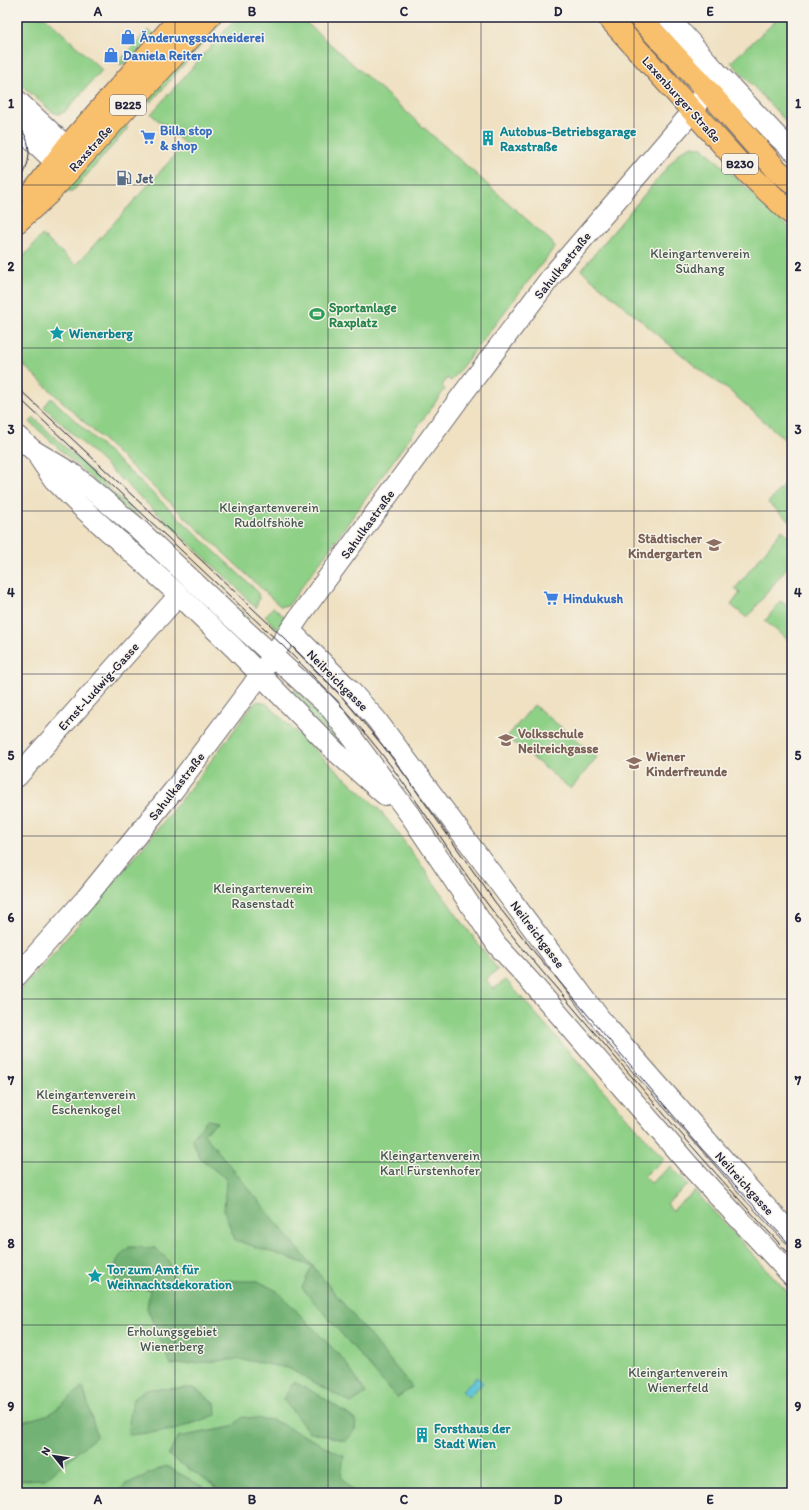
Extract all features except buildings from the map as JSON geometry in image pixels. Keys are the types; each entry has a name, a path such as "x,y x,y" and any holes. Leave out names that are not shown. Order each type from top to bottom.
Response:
{"main road":[{"name":"Raxstraße","path":"17,214 61,154 181,17"},
{"name":"Raxstraße","path":"17,222 48,194 209,17"},
{"name":"Laxenburger Straße","path":"608,17 749,174 792,214"},
{"name":"Laxenburger Straße","path":"639,17 711,80 777,170 792,182"}],"street":[{"name":"Laxenburger Straße","path":"668,17 711,80 792,150"},
{"name":"Sahulkastraße","path":"17,976 86,898 173,791 260,675 290,630 458,401 554,273 693,111 711,80"},
{"path":"17,100 61,154"},
{"path":"17,126 61,154"},
{"name":"Neilreichgasse","path":"17,436 34,450 73,474 135,526 330,708 410,815 497,945 688,1164 792,1276"},
{"name":"Neilreichgasse","path":"34,450 54,480 79,505 179,595 336,752 410,815"},
{"name":"Ernst-Ludwig-Gasse","path":"17,777 179,595"},
{"name":"Neilreichgasse","path":"290,630 376,718 602,1021 754,1194 792,1234"}],"green space":[{"path":"17,17 45,17 102,70 65,112 58,114 51,111 17,81"},
{"path":"217,17 226,17 151,102 145,97"},
{"name":"Sportanlage Raxplatz","path":"237,17 300,17 553,243 554,248 451,381 447,378 442,386 445,389 288,606 280,606 17,359 17,264 42,235 76,265 185,144 151,114"},
{"path":"780,17 792,17 792,128 731,62"},
{"path":"148,30 155,35 131,59 121,65 119,62"},
{"path":"126,121 127,129 72,192 64,192"},
{"name":"Kleingartenverein Südhang","path":"692,146 703,148 792,230 792,446 730,391 695,366 581,270 681,151"},
{"path":"51,398 257,591 259,598 256,608 236,587 44,407"},
{"path":"34,418 240,612 241,611 249,619 246,623 30,422"},
{"path":"792,475 792,523 768,503"},
{"path":"782,530 792,538 792,561 747,618 731,605 740,593 735,589"},
{"path":"781,601 792,610 792,643 765,621"},
{"path":"273,607 286,618 278,629 265,617"},
{"path":"295,689 333,730 358,760 289,697"},
{"path":"258,701 267,704 376,806 395,829 498,970 486,979 493,989 506,980 664,1159 644,1176 651,1183 671,1166 688,1185 667,1203 672,1210 695,1191 792,1297 792,1493 17,1493 17,994 138,853 252,706"},
{"path":"534,705 597,757 571,789 507,737"},
{"path":"207,1120 218,1122 203,1133 412,1387 397,1398 302,1288 312,1266 235,1240 224,1211 226,1179 200,1158 192,1139"},
{"name":"Erholungsgebiet Wienerberg","path":"129,1247 156,1248 168,1260 178,1284 196,1278 258,1281 277,1291 342,1358 366,1393 351,1403 288,1368 240,1359 171,1365 147,1308 150,1289 116,1291 115,1266 119,1257"},
{"path":"294,1382 321,1396 356,1420 355,1430 346,1441 308,1431 283,1399"},
{"path":"83,1387 97,1436 45,1479 22,1480 17,1487 18,1423 50,1414"},
{"path":"194,1388 215,1403 216,1415 174,1430 129,1435 128,1429 133,1399 145,1389"},
{"path":"242,1417 273,1420 344,1456 341,1476 354,1493 225,1493 168,1455 178,1437 232,1427"},
{"path":"166,1466 214,1493 119,1493 124,1485"}],"water":[{"path":"477,1377 483,1383 468,1397 462,1391"}],"tram line":[{"path":"17,124 26,138 29,154 26,169 17,184"},
{"path":"17,387 284,638 338,692 393,758 495,902 535,953 701,1148 792,1247"},
{"path":"17,396 281,644 338,703 391,766 481,896 519,944 691,1145 792,1257"}],"place":[{"name":"Änderungsschneiderei","path":"128,37"},
{"name":"Daniela Reiter","path":"111,55"},
{"name":"Billa stop & shop","path":"148,137"},
{"name":"Autobus-Betriebsgarage Raxstraße","path":"488,138"},
{"name":"Jet","path":"124,178"},
{"name":"Sportanlage Raxplatz","path":"317,314"},
{"name":"Wienerberg","path":"57,333"},
{"name":"Städtischer Kindergarten","path":"714,545"},
{"name":"Hindukush","path":"551,598"},
{"name":"Volksschule Neilreichgasse","path":"506,740"},
{"name":"Wiener Kinderfreunde","path":"634,763"},
{"name":"Tor zum Amt für Weihnachtsdekoration","path":"95,1276"},
{"name":"Forsthaus der Stadt Wien","path":"422,1435"}],"park label":[{"name":"Kleingartenverein Rudolfshöhe","path":"269,514"},
{"name":"Kleingartenverein Rasenstadt","path":"263,896"},
{"name":"Kleingartenverein Eschenkogel","path":"86,1102"},
{"name":"Kleingartenverein Karl Fürstenhofer","path":"430,1162"},
{"name":"Kleingartenverein Wienerfeld","path":"678,1380"}]}
